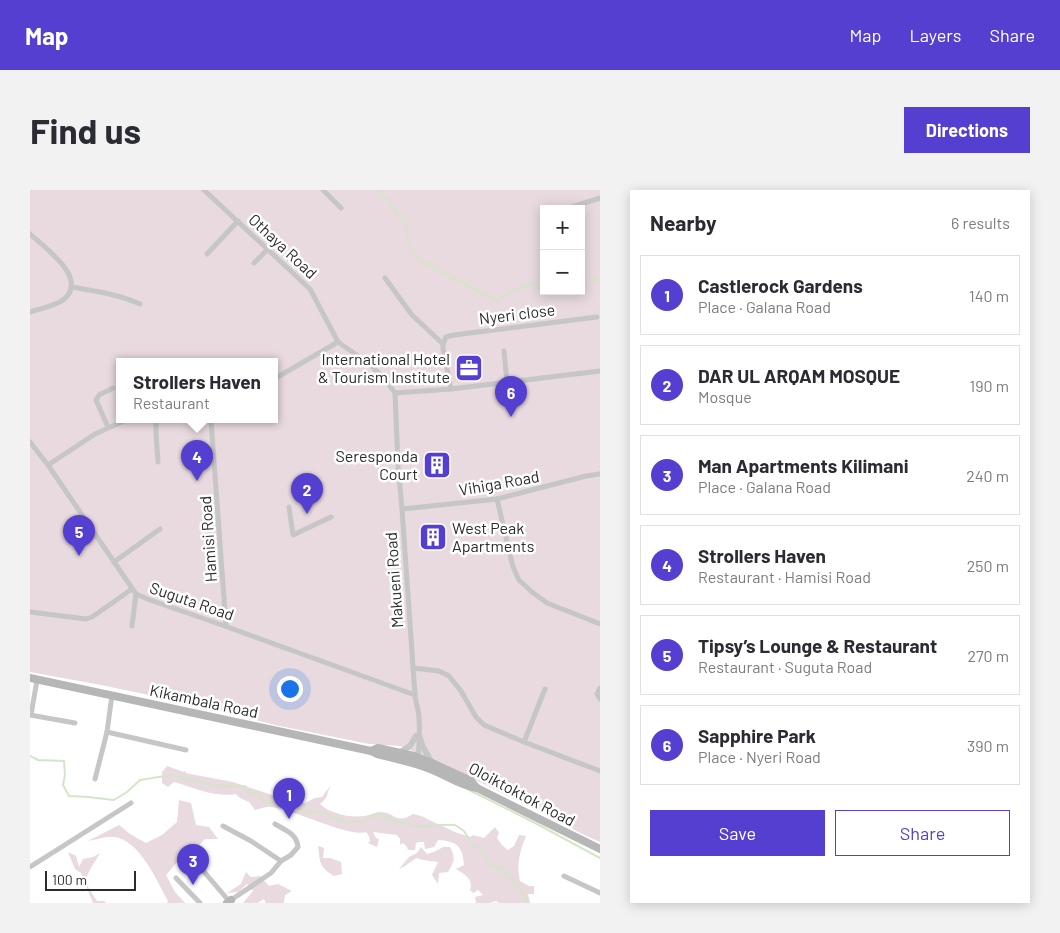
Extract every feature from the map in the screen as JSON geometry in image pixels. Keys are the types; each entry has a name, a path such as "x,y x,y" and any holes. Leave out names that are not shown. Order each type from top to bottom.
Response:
{"main road":[{"name":"Kikambala Road","path":"33,679 371,751"},
{"path":"371,751 378,748 399,753 468,787 478,788"},
{"path":"371,751 377,754 416,760"},
{"name":"Oloiktoktok Road","path":"416,760 432,763 471,781 478,788 600,849"}],"street":[{"name":"Othaya Road","path":"204,190 310,289 338,342 368,363 384,378 395,393"},
{"path":"323,190 341,208"},
{"path":"578,205 600,198"},
{"path":"207,254 238,221"},
{"path":"30,234 63,264 71,278 72,287 62,300 30,312"},
{"path":"254,263 268,250"},
{"path":"386,278 412,315 443,344 450,389"},
{"path":"72,287 109,293 140,304"},
{"name":"Nyeri close","path":"443,344 446,337 454,335 597,316"},
{"path":"278,376 338,342"},
{"path":"504,352 507,382"},
{"path":"395,393 450,389 600,371"},
{"path":"108,427 96,400 99,395 113,388"},
{"name":"Makueni Road","path":"395,393 398,465 414,668 416,705 414,709 417,736 416,760"},
{"path":"48,465 95,434 118,423"},
{"path":"156,423 158,462"},
{"name":"Hamisi Road","path":"211,423 226,626"},
{"name":"Suguta Road","path":"30,442 48,465 136,594 415,695"},
{"name":"Vihiga Road","path":"402,509 497,499 600,474"},
{"path":"497,499 513,567 519,580 548,603 600,624"},
{"path":"289,507 293,535 331,517"},
{"path":"114,562 160,529"},
{"path":"30,612 86,619 92,617 132,589"},
{"path":"132,626 136,594"},
{"path":"414,668 445,673 455,683 484,725 600,771"},
{"path":"33,679 31,715 75,723"},
{"path":"600,688 597,694 600,699"},
{"path":"524,742 545,689"},
{"path":"95,779 107,732 112,695"},
{"path":"107,732 186,750"},
{"path":"399,753 410,746 417,736 432,763"},
{"path":"30,867 131,803"},
{"path":"194,860 230,902 271,873 298,846 297,839 294,836 275,824"},
{"path":"223,826 251,841 281,861"},
{"path":"564,876 600,893"},
{"path":"176,878 200,903"}],"shaded area":[{"path":"30,190 600,190 600,842 535,807 518,801 445,765 400,746 369,744 275,725 197,705 30,672"},
{"path":"167,766 185,771 186,773 233,782 284,799 305,803 322,797 330,786 326,798 320,804 335,813 347,816 365,816 380,812 399,818 413,814 470,837 473,835 484,838 495,827 499,833 497,838 508,850 514,846 519,835 526,836 519,858 518,869 520,881 529,886 534,886 534,894 528,894 530,903 499,903 496,901 476,903 475,897 483,895 478,890 473,893 470,890 471,883 469,880 456,869 464,865 462,853 454,843 438,840 434,847 425,849 424,842 418,842 416,843 415,850 408,850 403,843 400,845 400,839 397,835 373,832 376,838 379,839 377,847 368,843 370,841 366,832 347,831 281,809 265,807 255,810 249,802 236,794 220,795 174,782 168,787 162,783 162,772"},
{"path":"179,800 191,803 196,825 209,827 218,839 205,839 194,850 190,864 177,862 166,875 175,892 185,903 167,903 168,901 147,863 132,846 124,840 115,837 88,841 119,825 146,843 162,835 177,822"},
{"path":"318,846 324,848 323,858 330,858 341,862 342,874 334,876 323,867"},
{"path":"421,847 427,854 443,847 450,847 452,851 454,860 452,865 448,872 439,873 438,884 432,875 438,862 416,858 399,869"},
{"path":"68,852 76,856 79,867 83,859 100,853 87,875 88,887 97,901 104,901 106,903 93,903 81,873 75,869"},
{"path":"246,872 251,877 260,876 269,886 278,884 292,891 285,895 284,903 266,903 264,899 257,903 243,903 253,891 247,884 238,892 227,893 241,884"}],"waterway":[{"path":"376,190 387,199 405,223 410,247 418,259 497,301 519,288 540,283"},
{"path":"585,283 600,279"},
{"path":"30,756 38,760 64,761 65,775 63,785 69,796 114,800 127,792 140,780 171,775 223,787 245,786 248,794 258,792 264,801 326,814 347,822 363,821 377,814 420,827 455,825 464,831 473,845 482,851 492,866 504,870 523,893 528,903"},
{"path":"467,789 600,858"}],"place":[{"name":"International Hotel & Tourism Institute","path":"469,368"},
{"name":"Sapphire Park","path":"511,417"},
{"name":"Seresponda Court","path":"437,465"},
{"name":"Strollers Haven","path":"197,481"},
{"name":"DAR UL ARQAM MOSQUE","path":"307,514"},
{"name":"West Peak Apartments","path":"433,537"},
{"name":"Tipsy’s Lounge & Restaurant","path":"79,556"},
{"name":"Castlerock Gardens","path":"289,819"},
{"name":"Man Apartments Kilimani","path":"193,885"}]}
